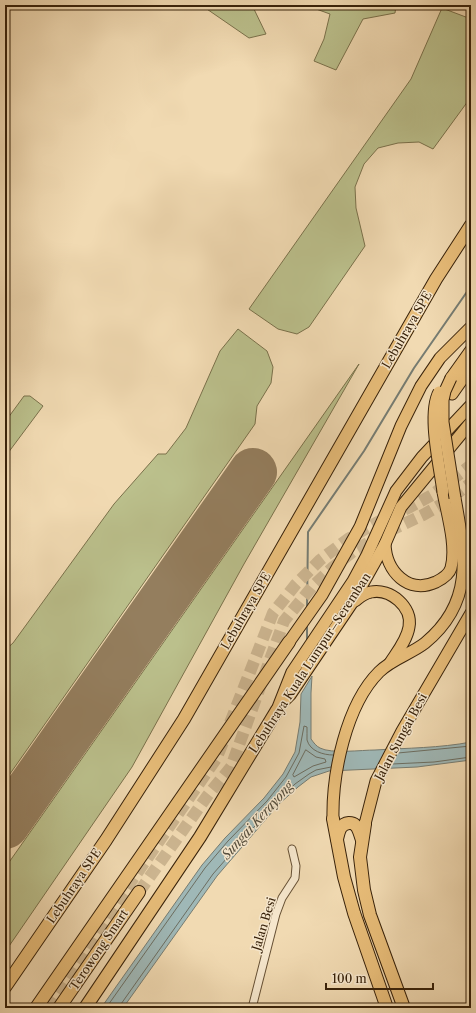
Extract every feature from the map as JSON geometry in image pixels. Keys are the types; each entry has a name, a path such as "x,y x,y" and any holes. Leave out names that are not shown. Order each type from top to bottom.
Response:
{"highway":[{"name":"Lebuhraya SPE","path":"5,987 106,840 184,719 436,279 471,225"},
{"name":"Lebuhraya SPE","path":"5,996 110,842 188,722 441,280 471,234"},
{"path":"36,1008 289,642"},
{"name":"Lebuhraya Kuala Lumpur–Seremban","path":"86,1008 200,837 277,710"},
{"path":"333,819 354,913 387,1008"},
{"path":"337,842 340,828 342,825 348,823 353,823 357,826 362,841"},
{"name":"Jalan Sungai Besi","path":"365,824 360,857 364,890 370,915 404,1008"},
{"name":"Terowong Smart","path":"59,1008 139,892"}],"main road":[{"path":"289,642 322,595 360,527 401,426 421,386 440,358 471,326"},
{"path":"386,544 386,554 391,568 402,579 410,584 416,586 432,584 446,576 450,570 452,548 434,425 435,407 438,394 471,350"},
{"path":"448,447 447,411 452,394 471,367"},
{"path":"333,819 334,784 346,731 361,698 369,684 379,672 390,663 416,649 434,635 451,613 460,596 463,580 463,552 443,422 443,400 451,378"},
{"path":"277,710 292,672 352,581 367,555 396,491 422,456 471,405"},
{"name":"Lebuhraya Kuala Lumpur–Seremban","path":"277,710 290,694 352,603 386,544 402,507 471,422"},
{"path":"352,603 363,594 382,592 394,597 402,603 407,611 410,626 406,636 390,663"},
{"name":"Jalan Sungai Besi","path":"365,824 376,781 402,731 471,613"}],"street":[{"name":"Jalan Besi","path":"252,1008 276,914 282,898 295,878 296,866 292,849"}],"green space":[{"path":"201,5 252,5 266,34 249,38"},
{"path":"305,5 396,5 395,13 363,19 336,70 314,61 324,39 330,14"},
{"path":"442,8 471,19 471,97 433,149 419,142 398,143 378,148 364,164 355,187 356,208 365,246 309,327 297,334 278,329 249,309 411,79"},
{"path":"238,329 267,351 273,367 271,383 257,406 255,424 5,781 5,650 13,643 114,504 158,454 166,454 186,428 220,351"},
{"path":"359,364 244,564 132,767 5,952 5,868"},
{"path":"24,396 30,396 43,406 5,457 5,422"}],"water":[{"name":"Sungai Kerayong","path":"312,676 311,739 320,748 331,751 355,751 435,747 471,742 471,760 417,767 329,771 311,777 279,804 217,876 123,1008 101,1008 202,865 225,838 264,798 283,774 295,752 300,722 301,694"}],"waterway":[{"path":"463,5 471,10"},
{"path":"307,609 308,532 364,451 414,368 471,286"},
{"path":"307,624 307,641"},
{"path":"468,744 471,738"}],"runway":[{"path":"5,825 253,472"}],"tunnel":[{"path":"230,723 273,613 296,584 320,560 348,539 432,495 471,465"},
{"path":"139,892 208,795 231,767 284,621 312,587 332,568 355,550 444,503 471,483"},
{"path":"48,1008 119,899 216,759 224,740"}]}
